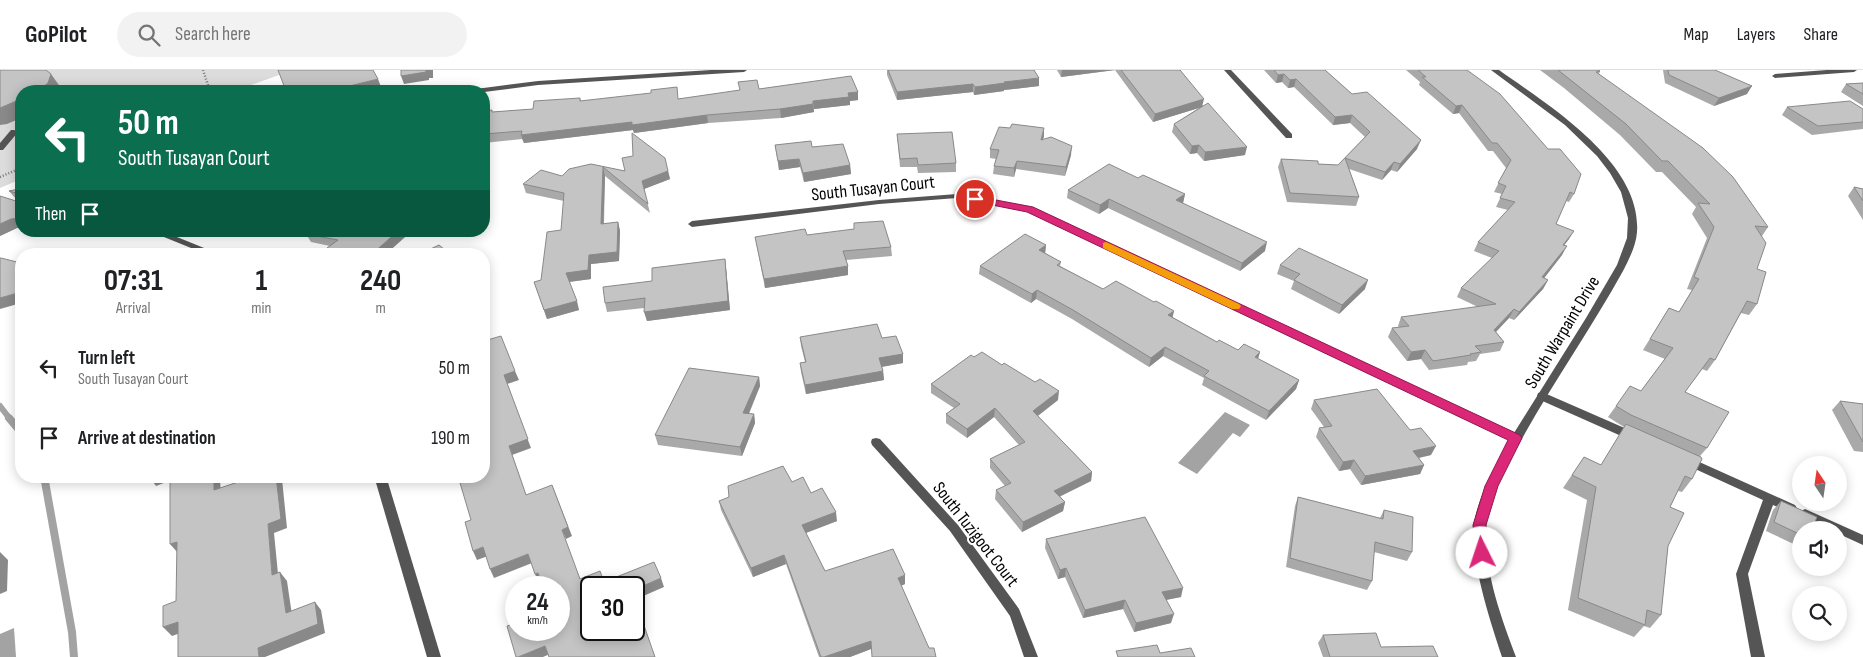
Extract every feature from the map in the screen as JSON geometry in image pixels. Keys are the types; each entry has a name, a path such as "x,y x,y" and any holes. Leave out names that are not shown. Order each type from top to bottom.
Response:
{"street":[{"path":"490,89 538,83 744,70"},
{"path":"1227,70 1290,136"},
{"name":"South Warpaint Drive","path":"1494,70 1554,114 1589,143 1611,169 1625,192 1630,205 1632,224 1631,242 1622,264 1597,309 1516,438 1492,486 1480,525 1483,567 1497,622 1509,657"},
{"path":"1775,76 1854,70"},
{"path":"0,148 14,132"},
{"name":"South Tusayan Court","path":"692,224 879,202 958,196 1029,209 1516,438"},
{"path":"169,237 199,248"},
{"path":"1542,396 1642,441"},
{"name":"South Tuzigoot Court","path":"876,442 960,536 1015,613 1031,657"},
{"path":"1679,457 1863,540"},
{"path":"382,483 434,657"},
{"path":"1758,657 1742,574 1770,498"}],"path":[{"path":"203,70 208,85"},
{"path":"0,177 15,171"}],"shaded area":[{"path":"0,70 293,70 251,85 15,85 15,182 0,188"},
{"path":"1225,412 1250,425 1240,437 1233,433 1197,474 1178,463"},
{"path":"14,628 16,657 0,657 0,634"}],"building":[{"path":"0,70 46,70 51,74 46,85 15,85 15,102 0,108"},
{"path":"278,70 373,70 378,79 354,85 284,85"},
{"path":"401,70 426,70 426,72 401,76"},
{"path":"888,70 1034,70 1039,78 975,87 973,84 897,92"},
{"path":"1121,70 1180,70 1204,99 1155,114"},
{"path":"1274,70 1325,70 1352,94 1367,92 1421,140 1400,164 1394,162 1385,172 1345,158 1359,197 1290,193 1281,159 1318,161 1318,164 1338,165 1370,132 1352,115 1335,117 1296,79 1290,80 1284,74 1278,75"},
{"path":"1418,70 1467,70 1500,94 1548,149 1560,149 1581,174 1574,194 1570,192 1556,224 1574,231 1563,245 1567,246 1542,277 1548,280 1519,312 1514,309 1494,330 1504,342 1475,346 1481,352 1471,355 1433,361 1425,350 1411,352 1392,328 1409,326 1401,317 1496,304 1461,288 1499,251 1478,242 1515,202 1500,198 1506,186 1498,183 1511,160 1497,143 1492,143 1462,105 1456,106 1422,77 1426,77"},
{"path":"1558,70 1600,71 1596,72 1703,148 1733,177 1768,227 1755,226 1766,243 1757,269 1766,272 1757,304 1747,301 1715,360 1710,358 1685,392 1729,412 1707,448 1631,415 1616,406 1630,386 1641,391 1673,348 1650,339 1669,308 1679,312 1699,279 1694,277 1714,227 1698,203 1710,204 1668,161 1662,161 1626,124"},
{"path":"1668,70 1715,70 1752,86 1719,98 1669,75"},
{"path":"851,76 858,92 848,93 849,97 813,101 813,104 780,109 707,115 632,125 632,122 521,135 522,131 490,134 490,110 492,110 492,112 533,109 534,101 580,98 580,101 651,93 651,90 677,87 678,99 740,90 738,82 757,80 759,89"},
{"path":"1863,83 1863,94 1846,84"},
{"path":"1850,101 1863,109 1863,122 1818,126 1787,107"},
{"path":"1208,103 1247,147 1205,152 1199,145 1192,146 1174,124"},
{"path":"1012,124 1044,128 1041,140 1051,137 1072,146 1066,167 1017,161 1014,168 994,166 999,150 990,149 999,127 1010,128"},
{"path":"952,132 956,163 918,165 917,158 900,159 897,134"},
{"path":"632,133 665,158 668,171 642,181 648,204 603,167 601,224 618,222 617,252 589,255 588,270 566,273 577,301 544,310 534,282 541,280 547,232 561,230 564,193 523,184 541,170 562,176 569,169 591,164 625,171 622,158 633,156"},
{"path":"811,141 812,147 843,144 850,165 803,173 799,159 778,161 775,145"},
{"path":"1109,164 1138,178 1143,175 1185,194 1176,200 1267,242 1242,263 1109,199 1100,205 1068,190"},
{"path":"1854,187 1863,189 1863,201"},
{"path":"0,196 15,201 15,219 0,224"},
{"path":"883,221 891,247 843,251 848,266 764,279 755,237 805,229 807,235 854,229 854,223"},
{"path":"1025,234 1046,245 1039,250 1061,262 1057,265 1103,289 1116,281 1174,311 1168,315 1217,342 1219,340 1238,350 1244,344 1260,352 1255,357 1299,380 1269,411 1204,376 1209,371 1165,347 1151,358 1037,290 1032,294 980,266"},
{"path":"322,237 391,237 379,248 327,248 338,240"},
{"path":"1299,248 1368,280 1342,305 1294,280 1300,274 1280,265"},
{"path":"0,258 15,262 15,294 0,298"},
{"path":"725,259 728,301 644,312 645,298 605,303 603,287 652,281 652,268"},
{"path":"877,324 882,338 896,336 903,354 879,358 883,371 805,385 800,363 806,362 800,337"},
{"path":"501,336 515,371 504,375 528,439 509,446 526,495 552,485 568,527 562,530 580,579 580,641 645,641 645,628 655,657 549,657 545,646 516,657 511,641 570,641 570,576 539,576 538,573 535,574 528,554 490,569 483,547 473,551 465,522 471,520 460,483 490,483 490,339"},
{"path":"982,352 1035,382 1040,379 1059,391 1033,411 1092,472 1054,491 1065,502 1023,522 996,490 1011,483 990,459 1025,442 995,408 967,429 946,414 960,404 931,384 971,355 974,357"},
{"path":"689,368 759,377 743,413 754,414 740,447 655,435"},
{"path":"1377,389 1410,430 1421,428 1436,446 1413,451 1424,465 1365,476 1354,460 1343,462 1319,428 1332,426 1314,400"},
{"path":"1840,401 1863,404 1863,442"},
{"path":"1626,424 1702,459 1692,479 1685,476 1670,507 1684,513 1668,546 1661,615 1647,610 1645,625 1578,598 1596,487 1572,475 1584,457 1601,465"},
{"path":"783,466 792,482 803,477 811,493 822,488 836,512 802,525 825,571 893,549 905,575 898,578 929,648 934,648 936,657 872,657 871,641 821,657 784,555 751,568 719,501 729,497 728,486"},
{"path":"170,483 214,483 214,490 235,483 277,483 281,519 268,524 272,575 280,572 286,613 315,602 318,624 258,648 259,657 178,657 178,622 163,627 163,606 176,601 177,542 170,544"},
{"path":"1298,497 1383,519 1384,510 1413,517 1412,552 1375,542 1372,581 1290,558"},
{"path":"1781,501 1792,506 1792,511 1804,511 1817,517 1815,521 1792,521 1792,531 1774,522"},
{"path":"1145,517 1183,588 1162,592 1174,614 1136,623 1125,600 1085,610 1066,568 1060,570 1046,539"},
{"path":"654,562 661,578 645,585 645,576 619,576"},
{"path":"600,571 602,576 588,576"},
{"path":"1376,633 1381,647 1433,646 1438,657 1330,657 1323,635"},
{"path":"1157,645 1160,653 1191,648 1195,657 1118,657 1116,651"}],"waterway":[{"path":"0,406 10,419"},
{"path":"9,418 15,425"},
{"path":"45,483 72,632 74,657"}],"slow traffic":[{"path":"1106,245 1235,306"}],"route":[{"path":"975,199 1029,209 1516,438 1492,486 1480,525 1482,553"}]}
